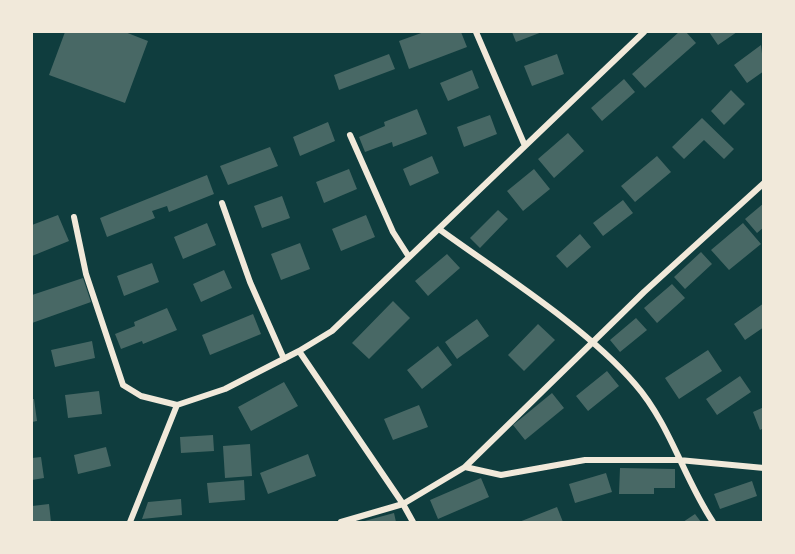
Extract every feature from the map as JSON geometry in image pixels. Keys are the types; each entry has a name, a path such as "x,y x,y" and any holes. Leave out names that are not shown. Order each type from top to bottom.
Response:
{"street":[{"path":"476,32 525,146"},
{"path":"74,217 86,274 123,385 141,396 177,405 225,389 299,351 332,331 644,32"},
{"path":"350,135 393,232 410,257"},
{"path":"341,522 404,504 465,468 644,292 764,183"},
{"path":"222,203 250,282 284,359"},
{"path":"439,229 592,343 636,384 666,433 713,522"},
{"path":"299,351 404,504 413,522"},
{"path":"130,522 177,405"},
{"path":"465,468 501,475 585,460 679,460 764,468"}],"building":[{"path":"65,32 125,32 148,41 125,103 49,75"},
{"path":"424,32 461,32 467,47 409,69 399,41"},
{"path":"512,32 542,32 516,42"},
{"path":"679,32 686,32 696,43 645,88 632,74"},
{"path":"709,32 737,32 718,45"},
{"path":"761,45 764,71 747,83 734,65"},
{"path":"389,54 395,69 339,90 334,75"},
{"path":"557,54 564,74 532,86 524,66"},
{"path":"472,70 479,88 448,101 440,83"},
{"path":"624,79 635,92 602,121 591,108"},
{"path":"731,90 745,104 724,125 711,111"},
{"path":"417,109 427,134 393,147 392,142 365,152 359,137 385,126 384,122"},
{"path":"490,115 497,134 464,147 457,127"},
{"path":"702,118 734,149 724,159 704,140 684,159 672,147"},
{"path":"328,122 335,141 300,156 293,137"},
{"path":"568,133 584,151 554,178 538,159"},
{"path":"270,147 278,166 228,185 220,166"},
{"path":"432,156 439,173 410,186 403,169"},
{"path":"657,156 671,172 635,202 621,186"},
{"path":"349,169 357,189 324,203 316,182"},
{"path":"534,169 550,189 523,211 507,191"},
{"path":"207,175 214,194 169,212 167,206 152,211 155,218 107,237 100,218"},
{"path":"282,196 290,218 262,228 254,206"},
{"path":"623,200 633,213 603,236 593,223"},
{"path":"764,203 764,227 757,233 745,219"},
{"path":"498,210 508,219 480,248 470,238"},
{"path":"58,215 69,241 32,256 32,225"},
{"path":"366,215 375,237 341,251 332,229"},
{"path":"207,223 216,245 183,259 174,237"},
{"path":"743,223 761,244 729,270 711,250"},
{"path":"580,234 591,247 567,268 556,256"},
{"path":"300,243 310,269 281,280 271,254"},
{"path":"701,252 712,264 685,289 674,277"},
{"path":"447,254 460,268 428,296 415,281"},
{"path":"152,263 159,282 124,296 117,276"},
{"path":"224,270 232,288 201,302 193,284"},
{"path":"83,278 91,302 32,323 32,295"},
{"path":"672,284 685,298 657,323 644,308"},
{"path":"393,301 410,318 369,359 352,343"},
{"path":"764,303 764,327 745,340 734,324"},
{"path":"167,308 177,330 143,344 142,341 121,349 115,334 135,326 134,322"},
{"path":"253,314 261,334 210,355 202,335"},
{"path":"636,318 647,330 620,352 610,340"},
{"path":"477,319 489,336 457,359 445,342"},
{"path":"538,324 555,340 524,371 508,355"},
{"path":"92,341 95,358 55,367 51,350"},
{"path":"438,346 452,365 422,389 407,370"},
{"path":"708,350 722,371 679,399 665,378"},
{"path":"607,371 619,386 588,411 576,396"},
{"path":"740,376 751,392 717,415 706,399"},
{"path":"284,382 298,406 251,431 238,407"},
{"path":"99,391 102,414 68,418 65,395"},
{"path":"552,393 564,408 525,440 513,425"},
{"path":"32,399 34,399 37,421 32,422"},
{"path":"419,405 428,427 393,440 384,419"},
{"path":"764,407 764,428 760,430 753,412"},
{"path":"213,435 214,451 181,453 180,437"},
{"path":"250,444 252,476 225,478 223,446"},
{"path":"106,447 111,466 78,474 74,455"},
{"path":"308,454 316,476 268,494 260,473"},
{"path":"41,457 44,478 32,480 32,458"},
{"path":"620,468 675,469 675,488 654,488 654,494 619,494"},
{"path":"606,473 612,492 575,503 569,484"},
{"path":"481,478 489,497 438,519 430,500"},
{"path":"244,480 245,500 209,503 207,483"},
{"path":"752,481 757,496 720,509 714,494"},
{"path":"181,499 182,515 142,519 148,502"},
{"path":"49,504 51,522 32,522 32,506"},
{"path":"557,507 563,522 519,522"},
{"path":"394,513 396,522 361,522"},
{"path":"695,514 701,522 683,522"}]}
